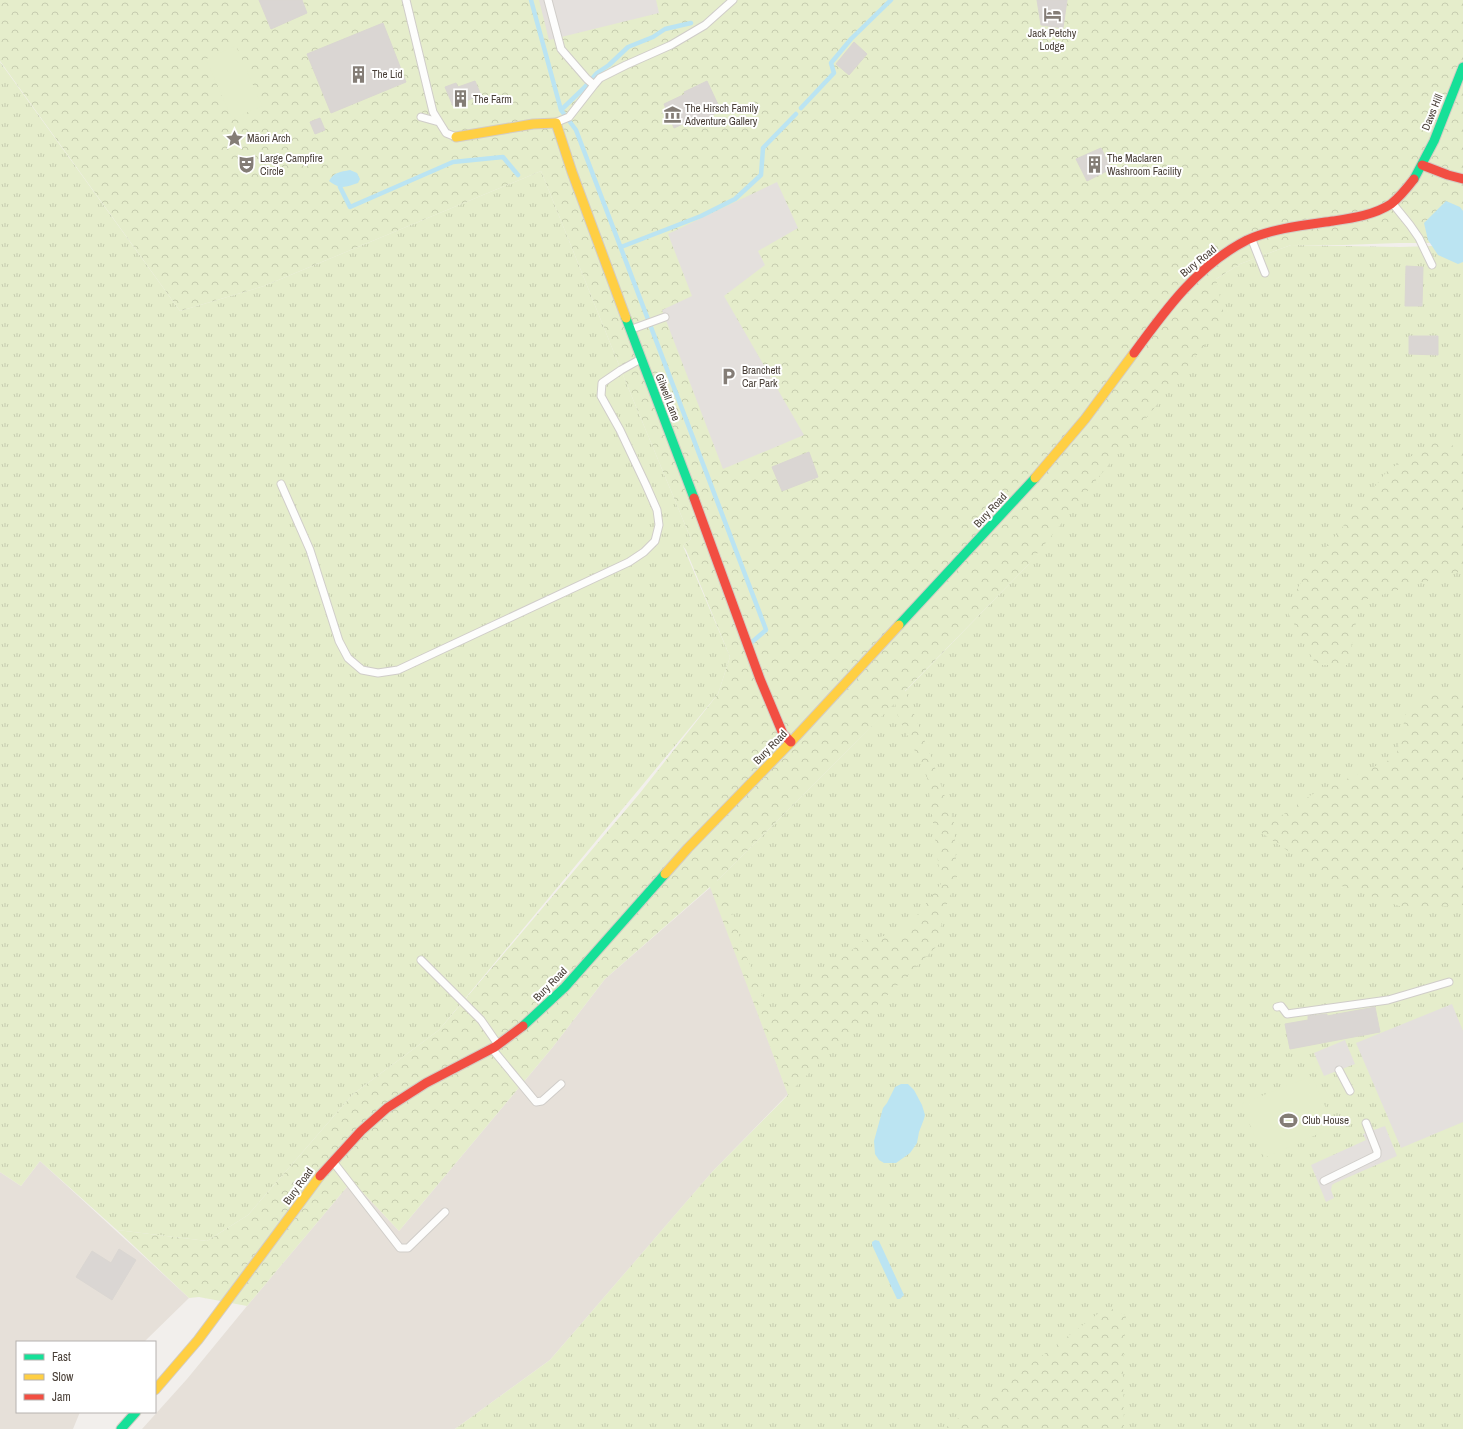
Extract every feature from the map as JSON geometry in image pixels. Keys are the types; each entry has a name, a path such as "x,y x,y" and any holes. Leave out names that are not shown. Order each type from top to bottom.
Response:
{"street":[{"name":"Daws Hill","path":"1422,165 1443,118 1463,67"},
{"path":"456,137 533,124 556,123"},
{"name":"Gilwell Lane","path":"556,123 572,172 693,496 747,646 783,734 791,742"},
{"path":"1422,165 1448,176 1463,180"},
{"name":"Bury Road","path":"156,1389 198,1340 325,1170 361,1131 387,1108 426,1083 495,1047 529,1021 565,987 688,848 791,742 1036,477 1085,419 1179,294 1203,270 1228,252 1263,234 1353,218 1374,212 1392,202 1407,187 1422,165"},
{"path":"121,1429 135,1413"}],"lane":[{"path":"406,0 433,112 446,132 456,137"},
{"path":"548,0 560,49 594,85"},
{"path":"556,123 569,117 600,78 671,45 705,26 733,0"},
{"path":"421,116 439,122"},
{"path":"1392,202 1419,238 1432,266"},
{"path":"1252,239 1265,274"},
{"path":"630,330 664,317"},
{"path":"281,484 310,550 339,641 348,658 362,670 378,673 398,670 629,562 644,552 655,541 659,525 657,510 620,430 601,396 602,383 641,359"},
{"path":"421,960 481,1020 495,1047 536,1102 542,1101 561,1084"},
{"path":"1277,1007 1281,1006 1287,1014 1335,1008 1388,1000 1449,982"},
{"path":"1339,1070 1350,1091"},
{"path":"1324,1181 1377,1155 1377,1151 1366,1123"},
{"path":"333,1161 400,1248 408,1248 445,1212"}],"shaded area":[{"path":"539,0 656,0 659,13 549,40"},
{"name":"Branchett Car Park","path":"777,182 798,228 758,251 765,265 724,296 804,435 723,469 662,310 692,296 668,234"},
{"path":"711,887 788,1094 713,1171 550,1360 455,1429 142,1429 187,1379 352,1181 399,1231 552,1048 605,979"},
{"path":"1452,1004 1463,1031 1463,1122 1401,1148 1356,1043"},
{"path":"1345,1040 1355,1064 1324,1076 1314,1053"},
{"path":"1385,1126 1397,1156 1335,1183 1332,1185 1331,1190 1334,1198 1326,1202 1311,1165 1366,1140 1363,1134"},
{"path":"40,1161 189,1298 145,1341 16,1341 16,1413 80,1413 73,1429 0,1429 0,1172 21,1186"}],"green space":[{"path":"0,0 1463,0 1463,243 1291,245 1240,264 1216,279 1225,320 1028,565 905,691 933,762 954,823 957,878 947,904 939,933 941,942 788,1094 710,887 605,979 552,1048 399,1231 352,1181 247,1306 199,1297 189,1298 117,1230 207,1241 248,1215 353,1094 439,1030 640,793 718,694 730,657 686,550 683,546 691,539 541,171 264,286 180,311 0,61","holes":["895,703 897,714 927,776 941,884 904,932 864,940 771,1017 745,953 730,907 717,881"]},
{"path":"236,46 262,106 232,119 206,59"},
{"path":"0,62 180,311 264,286 541,171 691,539 683,546 730,657 718,694 439,1030 353,1094 248,1215 207,1241 117,1230 40,1161 21,1186 0,1172"},
{"path":"1291,245 1400,247 1463,245 1463,1429 455,1429 550,1360 712,1172 788,1095 711,887 854,744 1028,565 1216,279 1240,264"},
{"path":"1442,438 1463,453 1463,573 1459,572 1360,601 1348,665 1316,665 1286,609 1308,570 1388,470"},
{"path":"1426,691 1463,692 1463,905 1408,909 1336,884 1259,831 1311,795 1396,757 1406,714"},
{"name":"Club House","path":"1312,1076 1334,1127 1264,1158 1241,1104"},
{"path":"1107,1307 1126,1315 1123,1370 1124,1429 944,1429"}],"water":[{"path":"350,170 357,173 360,179 358,183 340,187 329,181 335,174"},
{"path":"1446,201 1460,207 1463,211 1463,262 1458,264 1438,255 1428,240 1424,223"},
{"path":"901,1084 908,1084 914,1090 922,1105 925,1115 917,1143 910,1153 896,1163 884,1163 879,1160 875,1154 874,1141 883,1108 895,1087"},
{"path":"875,1240 879,1241 904,1295 900,1299 897,1299 872,1245 872,1242"}],"building":[{"path":"259,0 302,0 307,13 271,29"},
{"name":"Jack Petchy Lodge","path":"1037,0 1067,0 1063,28 1041,25"},
{"name":"The Lid","path":"383,23 406,82 331,113 307,54"},
{"path":"854,42 867,54 849,75 836,64"},
{"name":"The Farm","path":"475,81 481,95 453,106 445,87 456,83 458,87"},
{"path":"707,81 721,111 697,122 696,118 674,128 664,104"},
{"path":"320,118 325,130 315,134 310,122"},
{"name":"The Maclaren Washroom Facility","path":"1101,148 1111,169 1087,181 1076,159"},
{"path":"1406,266 1423,267 1422,306 1405,306"},
{"path":"1409,336 1438,336 1438,355 1409,354"},
{"path":"809,452 818,477 782,491 772,467"},
{"path":"1375,1007 1380,1032 1290,1049 1285,1024 1308,1020 1308,1016 1327,1014 1327,1016"},
{"path":"119,1249 136,1260 112,1300 76,1277 92,1251 111,1263"}],"waterway":[{"path":"531,0 561,110 576,130 765,627 766,630 752,642"},
{"path":"801,108 834,73 831,63 851,39 891,0"},
{"path":"561,110 597,73 609,65 628,47 653,37 665,29 691,23"},
{"path":"621,247 701,216 735,199 761,175 763,148 796,114"},
{"path":"340,187 350,207 453,162 503,157 518,175"}],"traffic: fast":[{"path":"1414,179 1434,141 1463,67"},
{"path":"626,318 694,498"},
{"path":"899,625 1035,478"},
{"path":"523,1026 565,987 665,874"},
{"path":"121,1429 135,1413"}],"traffic: slow":[{"path":"456,137 533,124 556,123 572,172 626,318"},
{"path":"1035,478 1085,419 1134,353"},
{"path":"665,874 688,848 791,742 899,625"},
{"path":"156,1389 198,1340 320,1176"}],"traffic: jam":[{"path":"1422,165 1463,179"},
{"path":"1134,353 1158,320 1184,289 1198,275 1229,250 1247,240 1268,233 1356,217 1378,211 1391,204 1414,179"},
{"path":"694,498 760,679 783,734 791,742"},
{"path":"320,1176 361,1131 387,1108 426,1083 495,1047 523,1026"}],"place":[{"name":"Jack Petchy Lodge","path":"1052,15"},
{"name":"The Lid","path":"359,74"},
{"name":"The Farm","path":"460,99"},
{"name":"The Hirsch Family Adventure Gallery","path":"672,114"},
{"name":"Māori Arch","path":"234,138"},
{"name":"Large Campfire Circle","path":"247,164"},
{"name":"The Maclaren Washroom Facility","path":"1094,164"},
{"name":"Branchett Car Park","path":"729,376"},
{"name":"Club House","path":"1289,1120"}]}
